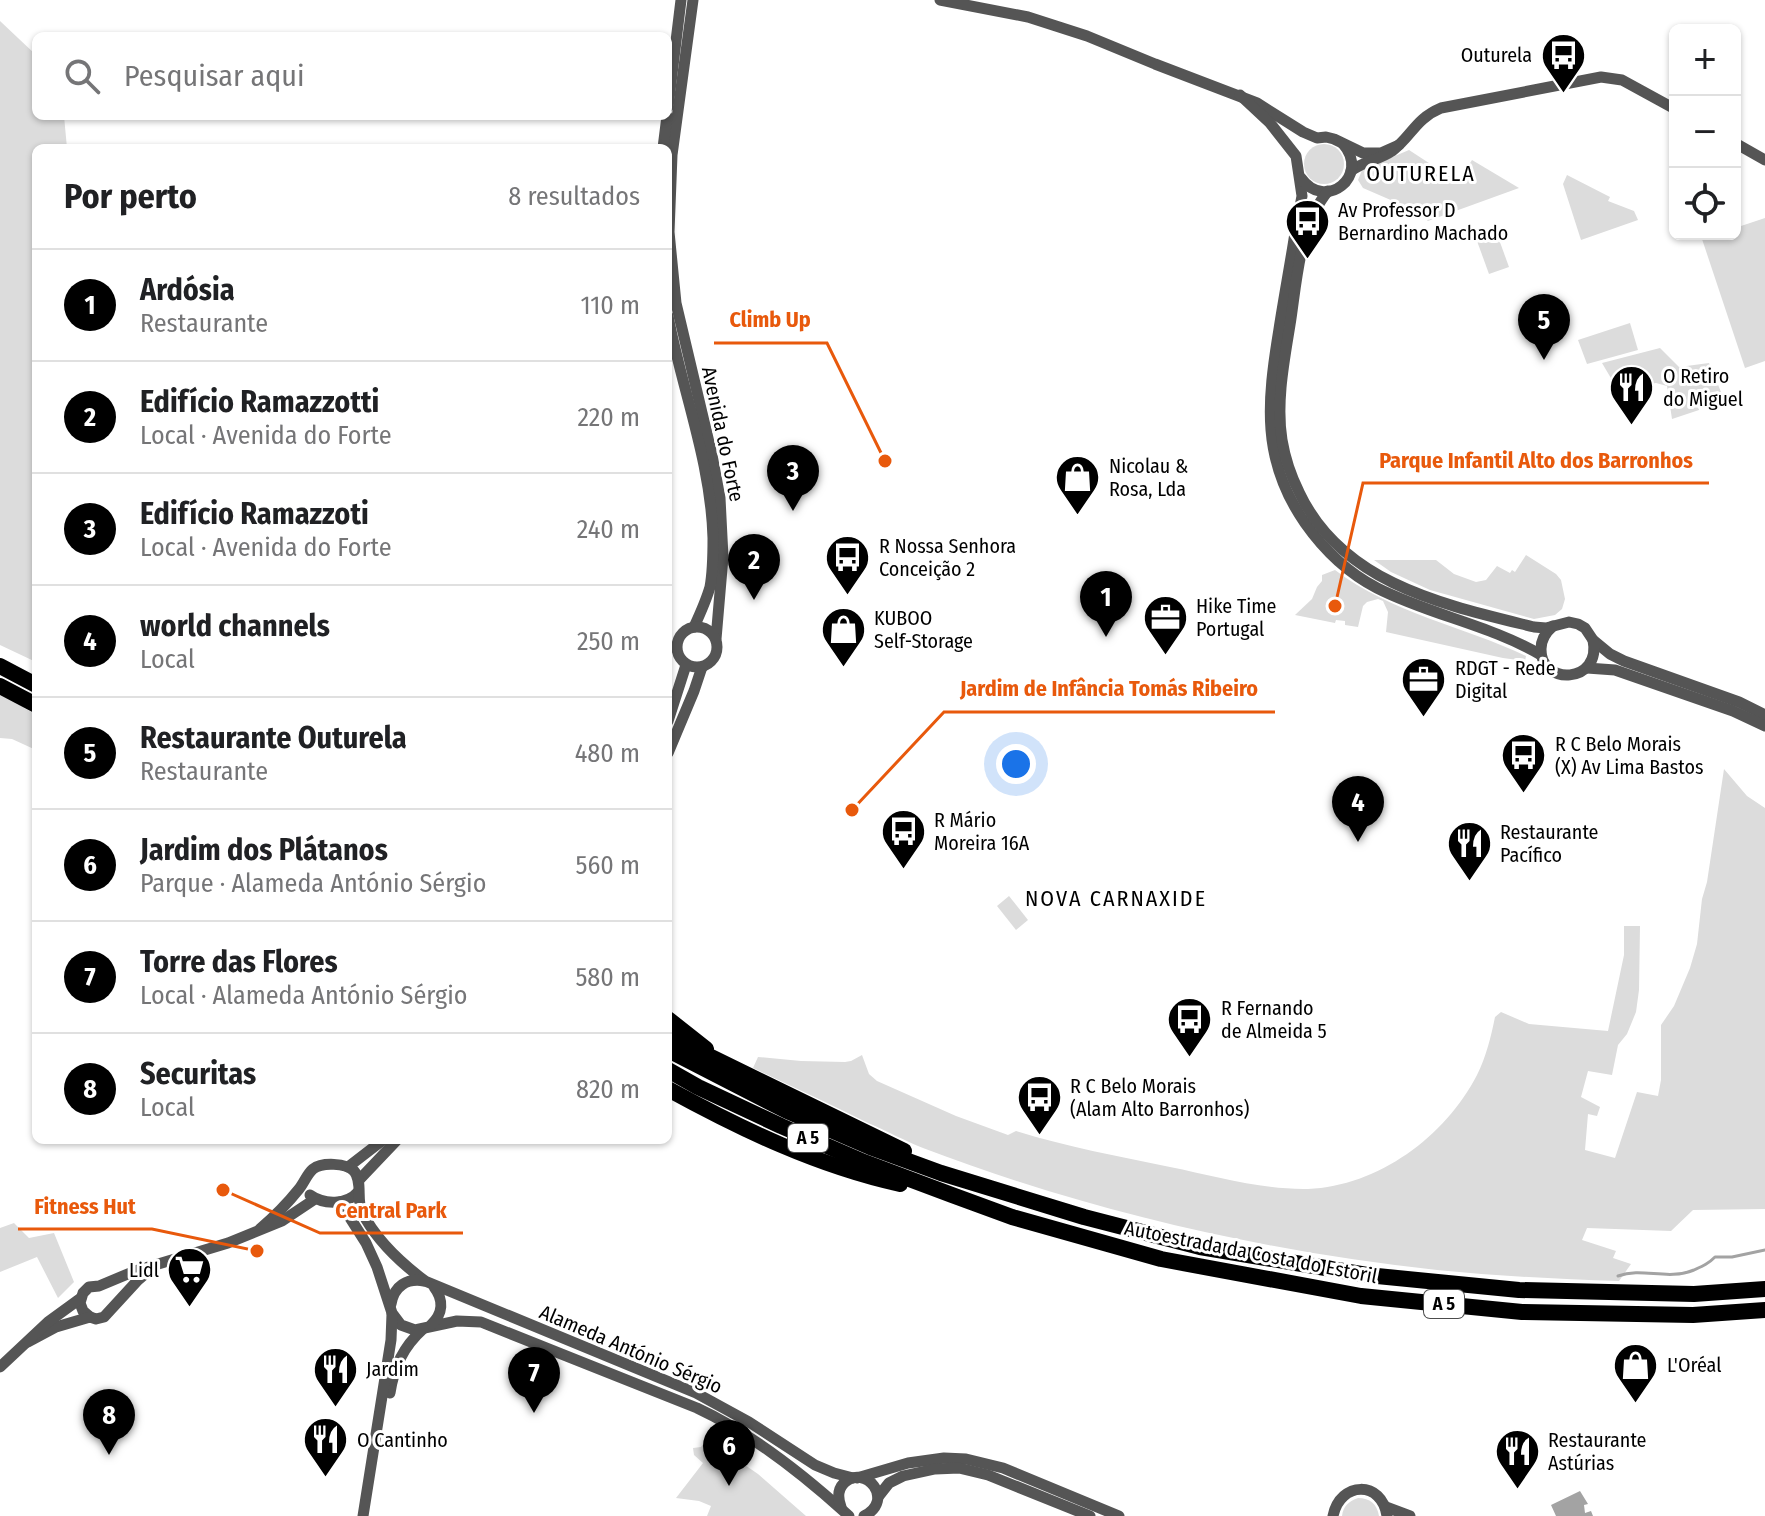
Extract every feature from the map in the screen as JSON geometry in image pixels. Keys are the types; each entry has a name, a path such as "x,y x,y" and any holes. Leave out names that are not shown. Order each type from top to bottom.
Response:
{"highway":[{"path":"0,666 32,683"},
{"path":"0,686 32,703"},
{"path":"672,1022 719,1060"},
{"path":"672,1038 894,1145 941,1173"},
{"name":"Autoestrada da Costa do Estoril","path":"672,1052 787,1111 870,1147 941,1173 1084,1217 1200,1247 1367,1275 1519,1290 1694,1294 1765,1289"},
{"name":"Autoestrada da Costa do Estoril","path":"672,1072 781,1126 864,1162 1012,1217 1161,1259 1361,1296 1522,1312 1693,1315 1765,1310"},
{"path":"672,1094 788,1148 863,1176 952,1195"}],"street":[{"path":"672,74 681,0"},
{"name":"Avenida do Forte","path":"672,157 693,0"},
{"path":"940,0 1028,17 1087,36 1240,95 1317,138"},
{"path":"1300,177 1312,189 1320,191 1343,185 1351,171 1362,163 1381,157 1399,145 1422,119 1447,107 1607,77 1633,84 1669,105"},
{"path":"1240,95 1289,145 1296,156 1302,187 1270,393 1272,442 1279,471 1299,515 1324,548 1360,578 1398,598 1496,633 1541,655"},
{"path":"664,144 666,120"},
{"path":"1297,161 1304,147 1317,138 1334,139 1372,154 1399,145"},
{"path":"1342,144 1351,156 1351,171"},
{"path":"1741,146 1765,160"},
{"path":"1328,191 1305,234 1282,380 1282,439 1290,470 1315,519 1339,547 1360,565 1393,583 1441,602 1524,624 1546,628 1569,622 1578,624 1610,654 1624,661 1739,702 1765,715"},
{"name":"Avenida do Forte","path":"672,262 676,303 720,498 723,557 715,657 702,667 672,743"},
{"name":"Avenida do Forte","path":"672,332 701,451 712,520 710,587 694,627 682,633 676,645 679,658 686,665 672,709"},
{"path":"1554,625 1543,638 1541,655 1548,667 1561,675 1576,674 1587,668 1593,658 1593,640"},
{"path":"694,627 704,628 716,639"},
{"path":"686,665 702,667"},
{"path":"1587,668 1615,670 1733,711 1765,726"},
{"path":"348,1167 378,1144"},
{"path":"0,1367 48,1322 81,1298 89,1287 228,1243 282,1221 315,1199 340,1202 351,1199 358,1186 394,1144"},
{"path":"260,1229 277,1214 317,1166 348,1167 356,1173 358,1186"},
{"path":"306,1180 306,1189 315,1199"},
{"name":"Alameda António Sérgio","path":"358,1186 361,1211 379,1237 396,1257 428,1283 696,1393 749,1422 815,1465 855,1478"},
{"path":"340,1202 366,1243 401,1325 415,1330 427,1327"},
{"path":"81,1298 83,1311 90,1317 104,1317 138,1280 163,1262"},
{"path":"363,1516 396,1290 409,1281 428,1283 440,1298 441,1305 437,1319 404,1351 395,1368 370,1516"},
{"path":"99,1286 111,1293 113,1306"},
{"path":"28,1342 56,1327 90,1317"},
{"name":"Alameda António Sérgio","path":"427,1327 457,1321 481,1322 697,1408 756,1442 848,1513"},
{"path":"848,1513 839,1502 840,1490 847,1481 908,1463 966,1459 1003,1468 1119,1516"},
{"path":"864,1516 871,1513 889,1483 903,1476 935,1469 959,1468 988,1475 1090,1516"},
{"path":"855,1478 872,1483 877,1492 879,1516"},
{"path":"1333,1516 1340,1498 1357,1490 1376,1494 1387,1511 1410,1516"}],"shaded area":[{"path":"0,21 32,51 32,120 64,120 67,144 32,144 32,660 0,645"},
{"path":"1324,144 1338,150 1344,164 1338,178 1324,184 1310,178 1304,164 1310,150"},
{"path":"1409,150 1458,182 1472,160 1519,188 1428,221 1416,211 1363,188 1358,180 1362,170"},
{"path":"1567,175 1610,197 1608,201 1634,211 1638,220 1581,240 1563,184"},
{"path":"1765,218 1765,361 1745,368 1702,240 1741,240 1741,226"},
{"path":"1497,234 1509,267 1489,274 1477,241"},
{"path":"1630,323 1638,350 1587,364 1578,340"},
{"path":"1660,348 1679,367 1709,363 1721,392 1698,400 1699,410 1672,419 1667,386 1656,383 1618,390 1602,363"},
{"path":"1526,555 1561,580 1565,599 1562,609 1555,615 1534,619 1430,590 1391,572 1374,560 1436,560 1454,574 1476,582 1486,580 1497,566 1510,573 1512,570 1515,572"},
{"path":"1335,570 1403,608 1526,656 1525,661 1386,632 1388,612 1383,601 1378,599 1363,606 1358,627 1345,625 1345,621 1336,620 1335,623 1295,615 1312,599 1322,575"},
{"path":"0,693 32,713 32,748 12,739 0,738"},
{"path":"1724,769 1747,796 1765,808 1765,1209 1693,1210 1671,1231 1587,1228 1582,1240 1616,1251 1613,1258 1631,1264 1619,1281 1482,1274 1371,1262 1176,1226 1048,1191 923,1148 753,1068 758,1057 845,1062 862,1055 869,1074 877,1081 1008,1135 1016,1131 1093,1151 1256,1185 1291,1189 1334,1186 1384,1168 1428,1138 1447,1119 1477,1075 1495,1017 1501,1012 1529,1024 1608,1031 1624,955 1624,926 1640,926 1636,1012 1627,1034 1618,1045 1612,1075 1588,1071 1581,1097 1600,1107 1597,1116 1588,1114 1585,1150 1615,1158 1637,1092 1658,1096 1661,1025 1674,1006 1697,944"},
{"path":"1009,896 1028,920 1016,930 997,906"},
{"path":"14,1223 29,1238 54,1233 74,1282 58,1298 37,1257 0,1272 0,1228"},
{"path":"707,1435 716,1435 715,1452 726,1452 758,1474 806,1516 707,1516 711,1506 676,1498 703,1463 694,1455 693,1448 701,1447"},
{"path":"1580,1491 1588,1504 1584,1505 1585,1513 1591,1511 1593,1516 1556,1516 1551,1505"},
{"path":"1358,1498 1372,1502 1379,1516 1342,1516 1347,1504"}],"waterway":[{"path":"1618,1276 1684,1273 1703,1266 1715,1257 1765,1250"}],"place":[{"name":"Outurela","path":"1563,94"},
{"name":"Av Professor D Bernardino Machado","path":"1307,261"},
{"name":"Restaurante Outurela","path":"1544,360"},
{"name":"O Retiro do Miguel","path":"1632,426"},
{"name":"Climb Up","path":"885,461"},
{"name":"Edifício Ramazzoti","path":"793,511"},
{"name":"Nicolau & Rosa, Lda","path":"1078,517"},
{"name":"R Nossa Senhora Conceição 2","path":"848,596"},
{"name":"Edifício Ramazzotti","path":"754,600"},
{"name":"Parque Infantil Alto dos Barronhos","path":"1335,606"},
{"name":"Ardósia","path":"1106,637"},
{"name":"Hike Time Portugal","path":"1165,657"},
{"name":"KUBOO Self-Storage","path":"843,669"},
{"name":"RDGT - Rede Digital","path":"1424,718"},
{"name":"R C Belo Morais (X) Av Lima Bastos","path":"1524,795"},
{"name":"Jardim de Infância Tomás Ribeiro","path":"852,810"},
{"name":"world channels","path":"1358,842"},
{"name":"R Mário Moreira 16A","path":"903,870"},
{"name":"Restaurante Pacífico","path":"1469,883"},
{"name":"R Fernando de Almeida 5","path":"1190,1058"},
{"name":"R C Belo Morais (Alam Alto Barronhos)","path":"1039,1136"},
{"name":"Central Park","path":"223,1190"},
{"name":"Fitness Hut","path":"257,1251"},
{"name":"Lidl","path":"190,1309"},
{"name":"L'Oréal","path":"1636,1404"},
{"name":"Jardim","path":"335,1408"},
{"name":"Torre das Flores","path":"534,1413"},
{"name":"Securitas","path":"109,1455"},
{"name":"O Cantinho","path":"326,1479"},
{"name":"Jardim dos Plátanos","path":"729,1486"},
{"name":"Restaurante Astúrias","path":"1517,1490"}],"district":[{"name":"OUTURELA","path":"1421,173"},
{"name":"NOVA CARNAXIDE","path":"1116,898"}]}
